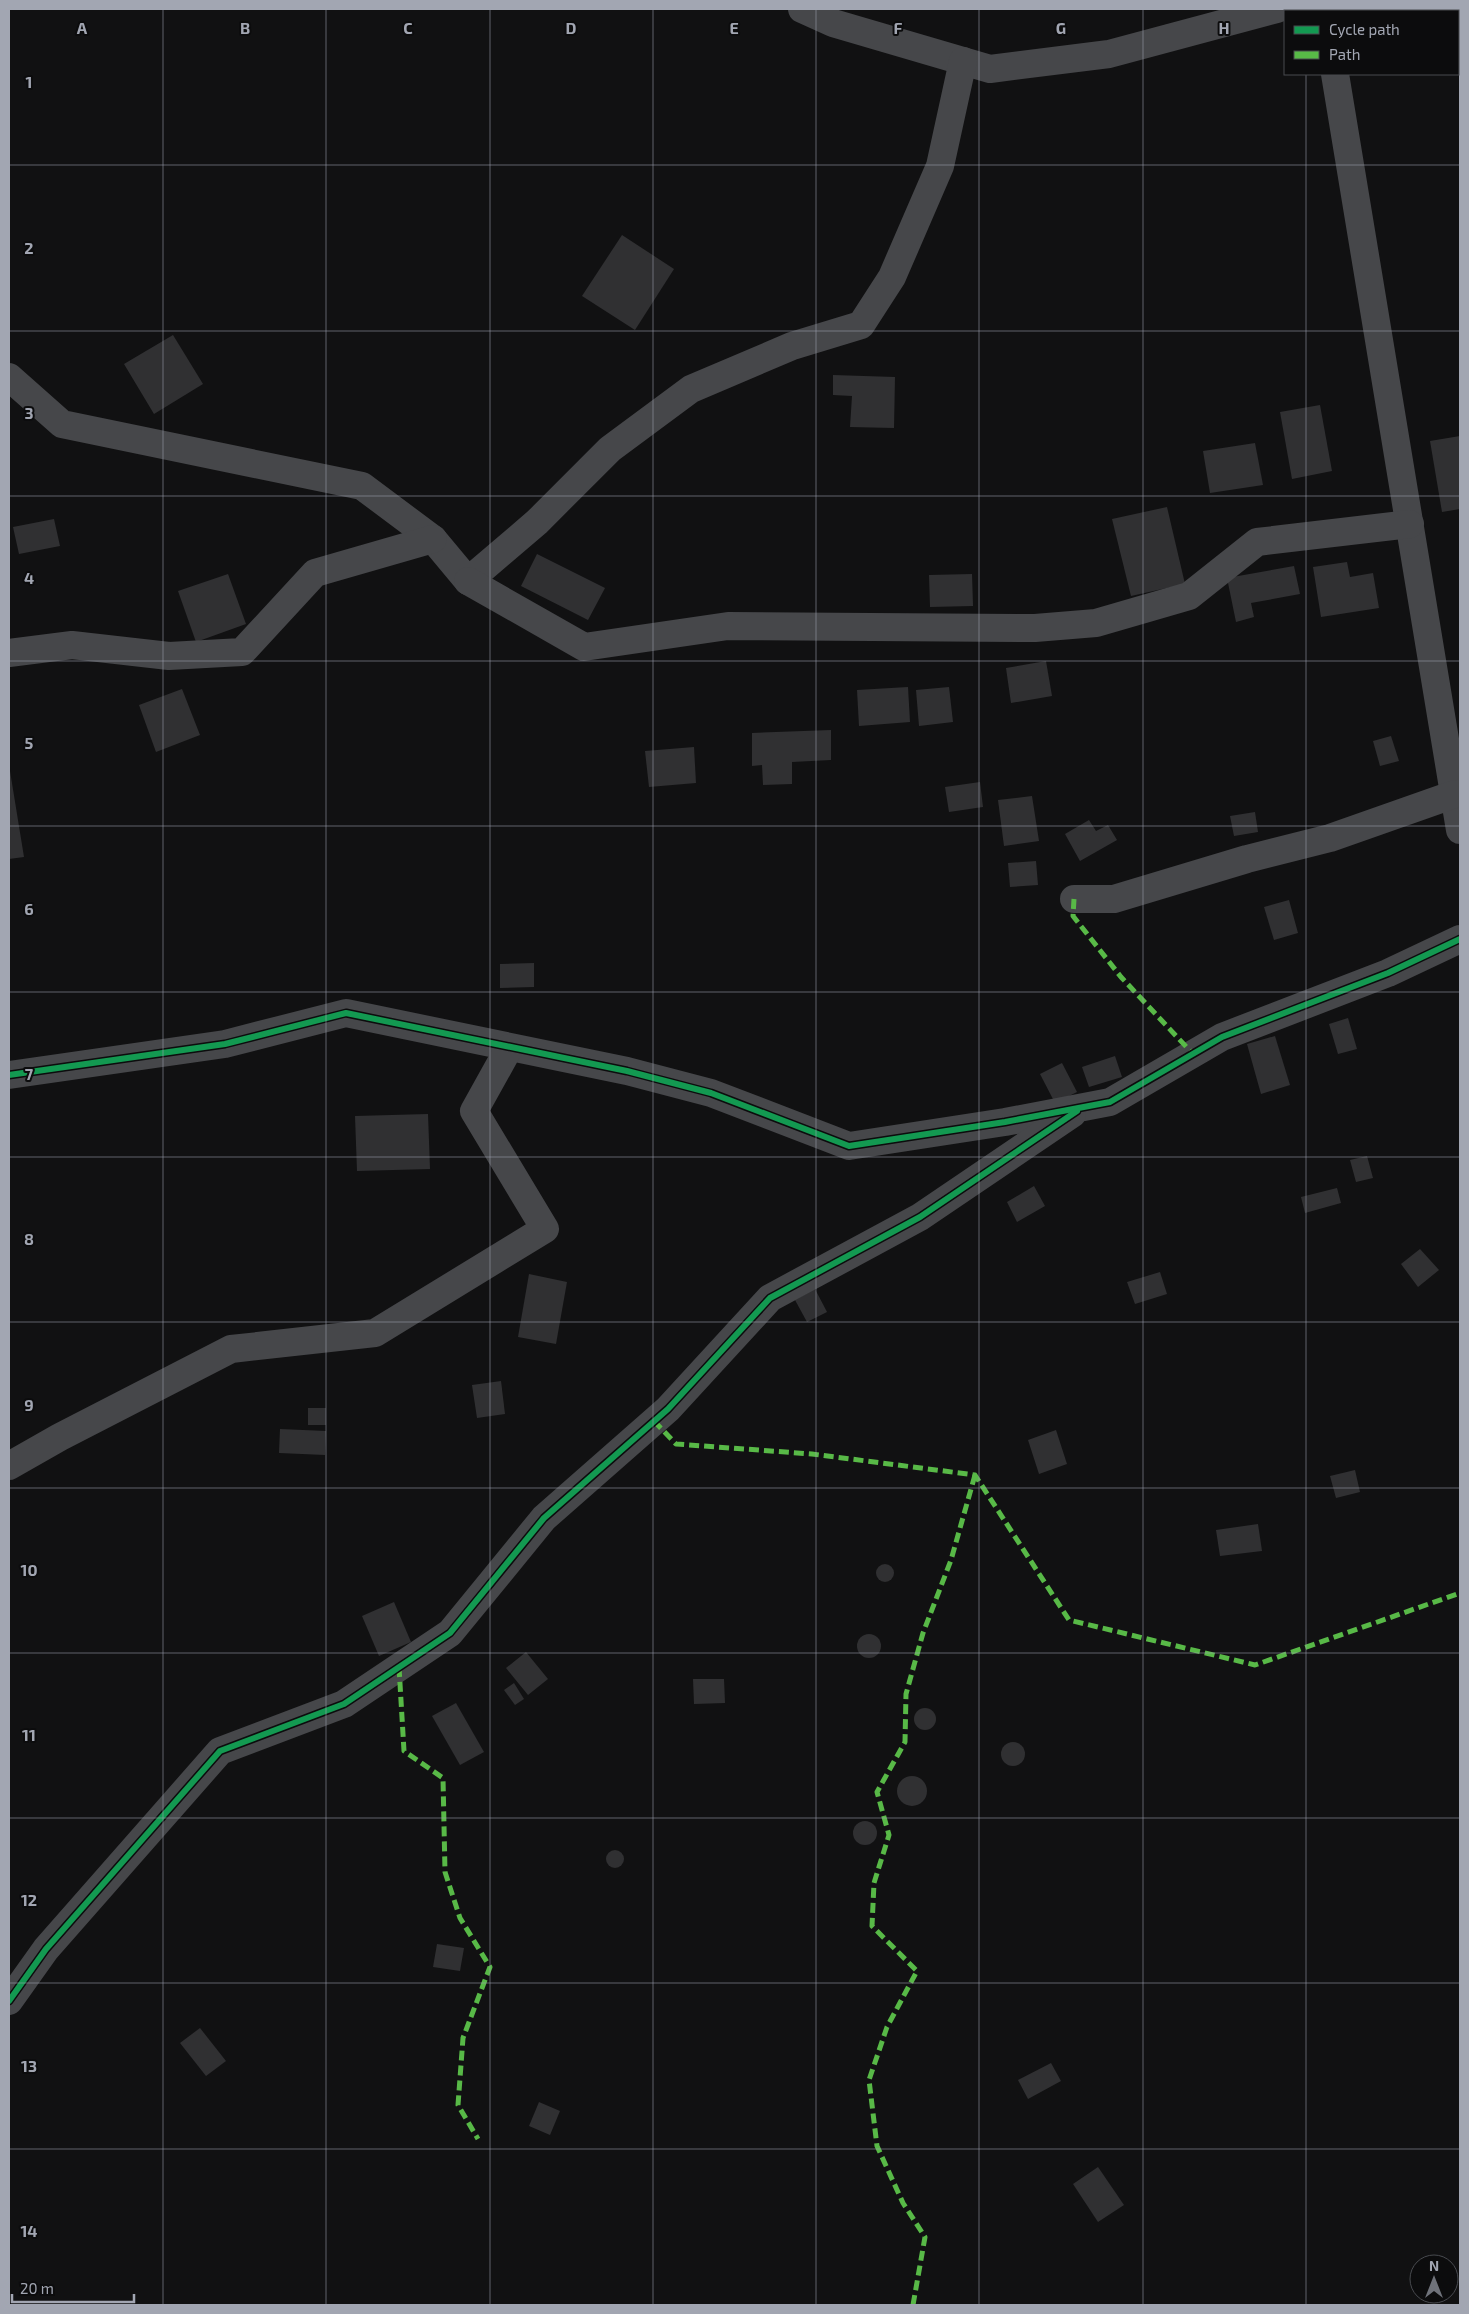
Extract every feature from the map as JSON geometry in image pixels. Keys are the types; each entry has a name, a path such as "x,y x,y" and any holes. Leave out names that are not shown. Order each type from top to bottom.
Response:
{"street":[{"path":"802,9 833,23 990,69 1109,54 1277,9"},
{"path":"468,581 538,522 610,450 691,388 792,346 861,325 892,277 940,166 963,61"},
{"path":"1335,75 1460,830"},
{"path":"9,377 62,424 362,486 432,539 468,581 584,647 728,626 1034,628 1096,623 1189,596 1257,542 1410,524"},
{"path":"9,653 72,645 169,656 242,652 314,573 432,539"},
{"path":"1074,899 1114,899 1247,859 1330,838 1454,794"},
{"path":"9,1075 225,1044 346,1013 628,1071 711,1093 849,1146 1004,1122 1110,1102 1222,1037 1388,973 1460,939"},
{"path":"9,1466 60,1437 231,1349 375,1333 545,1229 474,1111 509,1048"},
{"path":"9,2001 46,1949 220,1750 344,1704 450,1633 544,1518 668,1409 770,1298 920,1217 1082,1108"}],"building":[{"path":"622,235 674,269 635,330 582,296"},
{"path":"173,335 203,384 154,414 124,364"},
{"path":"833,375 895,377 894,428 850,427 852,396 833,395"},
{"path":"1320,405 1332,471 1292,479 1280,412"},
{"path":"1460,436 1460,509 1442,512 1430,441"},
{"path":"1255,443 1263,485 1210,493 1203,451"},
{"path":"1167,507 1185,584 1131,596 1112,519"},
{"path":"54,519 60,546 19,554 13,527"},
{"path":"537,554 605,588 588,620 521,586"},
{"path":"1347,562 1350,577 1373,573 1379,608 1321,617 1313,567"},
{"path":"1294,566 1300,594 1251,603 1254,617 1236,622 1227,578"},
{"path":"228,574 246,624 196,642 178,591"},
{"path":"972,574 973,606 930,607 929,575"},
{"path":"1046,661 1052,696 1011,703 1006,668"},
{"path":"908,687 910,722 859,726 857,690"},
{"path":"949,687 953,722 919,726 916,690"},
{"path":"182,689 200,735 156,752 139,705"},
{"path":"831,730 831,760 792,762 792,784 763,785 762,765 752,766 752,733"},
{"path":"1391,736 1399,761 1380,766 1373,741"},
{"path":"694,747 696,783 649,787 645,751"},
{"path":"9,772 24,857 9,859"},
{"path":"980,782 983,807 949,812 945,787"},
{"path":"1032,796 1039,841 1004,846 998,800"},
{"path":"1255,812 1258,832 1234,836 1230,816"},
{"path":"1089,820 1096,831 1108,825 1117,840 1080,861 1065,834"},
{"path":"1036,861 1038,885 1010,887 1008,863"},
{"path":"1289,900 1298,933 1274,940 1264,907"},
{"path":"534,963 534,987 500,988 500,964"},
{"path":"1348,1018 1357,1049 1338,1054 1329,1024"},
{"path":"1275,1036 1290,1085 1261,1094 1247,1044"},
{"path":"1115,1056 1122,1077 1089,1087 1082,1067"},
{"path":"1062,1063 1077,1092 1055,1103 1040,1074"},
{"path":"428,1114 430,1169 357,1171 355,1116"},
{"path":"1367,1156 1373,1178 1356,1182 1350,1160"},
{"path":"1034,1186 1045,1206 1017,1222 1007,1202"},
{"path":"1337,1188 1341,1203 1305,1213 1301,1197"},
{"path":"1420,1249 1439,1270 1418,1287 1401,1264"},
{"path":"1160,1272 1167,1294 1135,1304 1127,1282"},
{"path":"529,1274 567,1282 556,1344 518,1337"},
{"path":"815,1289 827,1312 807,1322 795,1300"},
{"path":"501,1381 505,1414 477,1418 472,1385"},
{"path":"308,1408 326,1408 326,1425 308,1425"},
{"path":"280,1429 326,1431 325,1455 279,1453"},
{"path":"1056,1430 1067,1464 1039,1474 1028,1440"},
{"path":"1355,1470 1360,1492 1336,1498 1330,1476"},
{"path":"1258,1524 1262,1551 1220,1556 1216,1530"},
{"path":"885,1564 893,1569 894,1573 889,1581 885,1582 877,1577 876,1573 881,1565"},
{"path":"394,1602 411,1642 379,1656 362,1616"},
{"path":"869,1634 878,1637 881,1646 878,1655 869,1658 860,1655 857,1646 860,1637"},
{"path":"526,1652 548,1679 528,1695 506,1668"},
{"path":"693,1679 724,1679 725,1703 694,1704"},
{"path":"514,1683 524,1699 515,1705 504,1690"},
{"path":"456,1703 484,1752 460,1765 432,1716"},
{"path":"925,1708 933,1711 936,1719 933,1727 925,1730 917,1727 914,1719 917,1711"},
{"path":"1013,1742 1022,1745 1025,1754 1022,1763 1013,1766 1004,1763 1001,1754 1004,1745"},
{"path":"912,1776 923,1780 927,1791 923,1802 912,1806 901,1802 897,1791 901,1780"},
{"path":"865,1821 870,1822 876,1828 876,1838 870,1844 865,1845 860,1844 854,1838 853,1833 854,1828 860,1822"},
{"path":"615,1850 621,1853 624,1859 621,1865 615,1868 609,1865 606,1859 609,1853"},
{"path":"437,1944 464,1948 460,1971 433,1967"},
{"path":"200,2028 226,2061 206,2076 180,2043"},
{"path":"1051,2063 1061,2081 1028,2099 1018,2080"},
{"path":"539,2102 560,2111 550,2135 529,2126"},
{"path":"1098,2167 1124,2205 1098,2222 1073,2184"}],"marked path":[{"path":"1074,899 1073,916 1121,977 1193,1054"},
{"path":"654,1421 676,1444 812,1454 975,1475 1069,1620 1255,1665 1460,1593"},
{"path":"913,2305 925,2237 903,2203 877,2146 869,2080 887,2027 917,1971 872,1926 874,1883 889,1835 877,1792 905,1742 906,1694 923,1633 951,1560 975,1475"},
{"path":"399,1667 404,1751 443,1778 445,1872 460,1918 490,1967 463,2038 458,2105 478,2139"}],"cycle path":[{"path":"9,1075 225,1044 346,1013 627,1071 711,1093 849,1146 1005,1122 1110,1102 1222,1037 1388,973 1460,939"},
{"path":"9,2001 46,1949 220,1751 344,1704 450,1633 544,1518 668,1409 770,1298 920,1217 1077,1111"}]}
